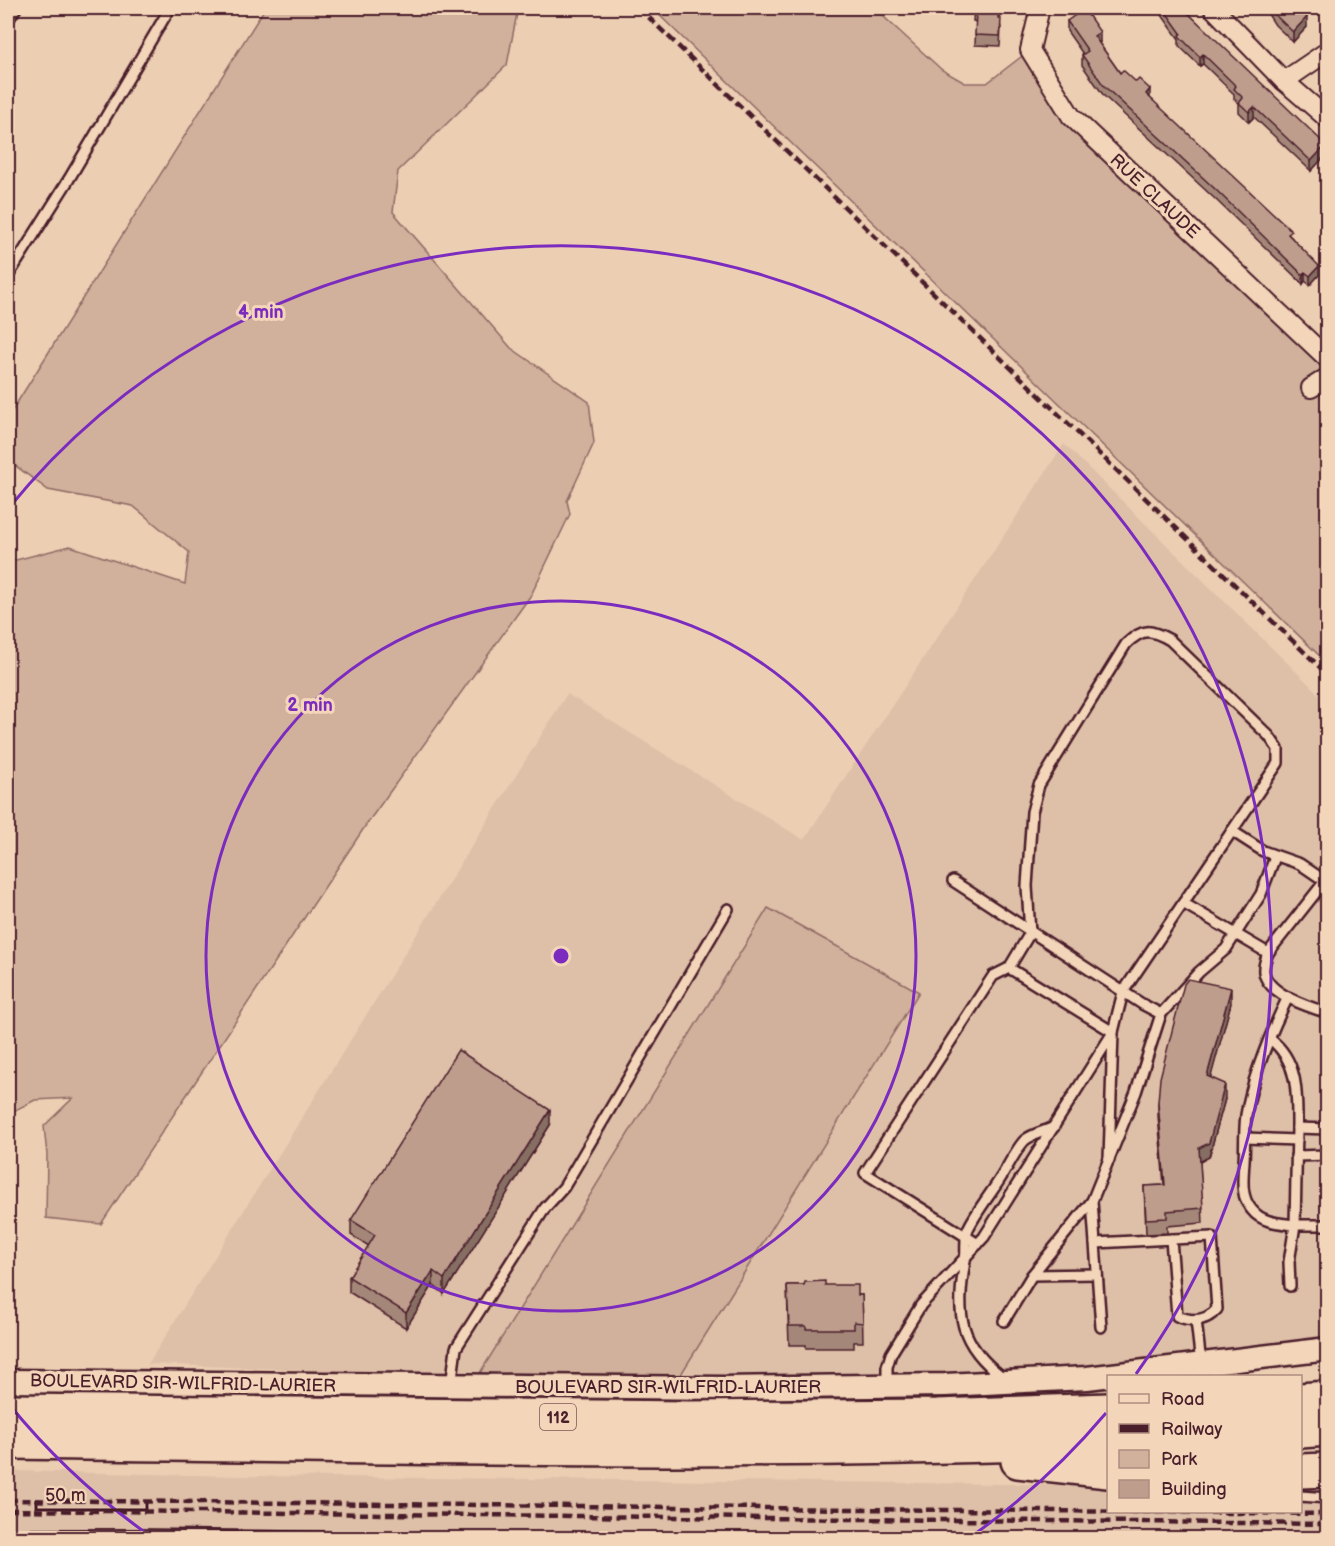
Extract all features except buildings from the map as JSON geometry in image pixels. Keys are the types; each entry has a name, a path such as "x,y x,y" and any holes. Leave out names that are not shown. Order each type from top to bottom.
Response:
{"highway":[{"path":"1302,1400 1328,1398"},
{"name":"BOULEVARD SIR-WILFRID-LAURIER","path":"8,1411 690,1418 938,1416 1107,1410"},
{"path":"1302,1431 1328,1429"},
{"name":"112","path":"8,1442 562,1448 894,1448 1107,1441"},
{"path":"894,1448 1107,1471"},
{"path":"1302,1471 1328,1470"}],"street":[{"name":"RUE CLAUDE","path":"1040,8 1030,50 1071,116 1328,359"},
{"path":"1213,8 1284,81 1328,119"},
{"path":"1284,81 1328,51"},
{"path":"1311,388 1328,377"},
{"name":"BOULEVARD SIR-WILFRID-LAURIER","path":"1111,1375 1328,1349"},
{"name":"BOULEVARD SIR-WILFRID-LAURIER","path":"8,1381 723,1388 1011,1383 1107,1376"}],"lane":[{"path":"8,20 16,8"},
{"path":"8,276 69,179 170,8"},
{"path":"978,1244 866,1173 989,981 1010,969 1030,933 1027,886 1034,798 1039,785 1126,644 1137,634 1147,632 1157,633 1170,640 1243,709 1278,749 1278,763 1123,992 1113,1032 1109,1160"},
{"path":"1232,831 1275,857 1300,864 1327,880 1268,953 1263,966 1264,975 1271,984 1288,997 1328,1013"},
{"path":"1004,1321 1032,1275 1092,1201 1136,1092 1161,1014 1199,972 1226,949 1261,894 1275,857"},
{"path":"953,881 1030,933 1161,1014"},
{"path":"1183,903 1268,953"},
{"path":"451,1386 456,1348 545,1208 564,1187 728,909"},
{"path":"1010,969 1113,1032"},
{"path":"1288,997 1259,1066 1246,1115 1243,1177 1245,1201 1260,1218 1270,1221 1294,1225 1328,1225"},
{"path":"887,1386 887,1367 894,1348 921,1305 978,1244 1113,1032"},
{"path":"1270,1039 1288,1058 1296,1083 1297,1140 1294,1225 1289,1262 1290,1286"},
{"path":"1011,1383 983,1361 970,1344 966,1334 959,1299 966,1258 967,1231 1025,1140 1054,1127"},
{"path":"1297,1128 1328,1129"},
{"path":"1245,1138 1297,1140"},
{"path":"1296,1156 1328,1155"},
{"path":"1092,1201 1101,1327"},
{"path":"1095,1243 1171,1239 1212,1237 1217,1309 1206,1318 1196,1320 1177,1316 1171,1239"},
{"path":"1032,1275 1097,1274"},
{"path":"1196,1320 1201,1364"},
{"path":"1302,1496 1328,1498"},
{"path":"8,1535 357,1539"}],"shaded area":[{"path":"1064,444 1327,702 1327,1339 1079,1369 1035,1372 678,1379 919,992 768,909 478,1376 148,1364 567,694 804,840"},
{"path":"8,1471 238,1476 1107,1485 1107,1513 1302,1513 1302,1486 1328,1487 1327,1538 8,1538"}],"green space":[{"path":"265,8 518,8 507,65 398,171 393,212 511,348 589,402 594,443 567,501 570,514 531,595 366,825 101,1224 46,1218 47,1155 44,1126 73,1098 35,1100 8,1114 8,562 70,546 185,584 189,552 133,506 48,490 8,460 8,417"},
{"path":"652,8 874,8 942,70 965,83 987,83 1030,50 1071,116 1327,359 1327,377 1312,388 1324,395 1327,401 1327,663"},
{"path":"768,908 919,992 678,1379 478,1376"}],"railway":[{"path":"639,8 1328,675"},
{"path":"8,1500 1107,1512"},
{"path":"8,1510 1328,1524"},
{"path":"1234,1513 1328,1514"}]}
